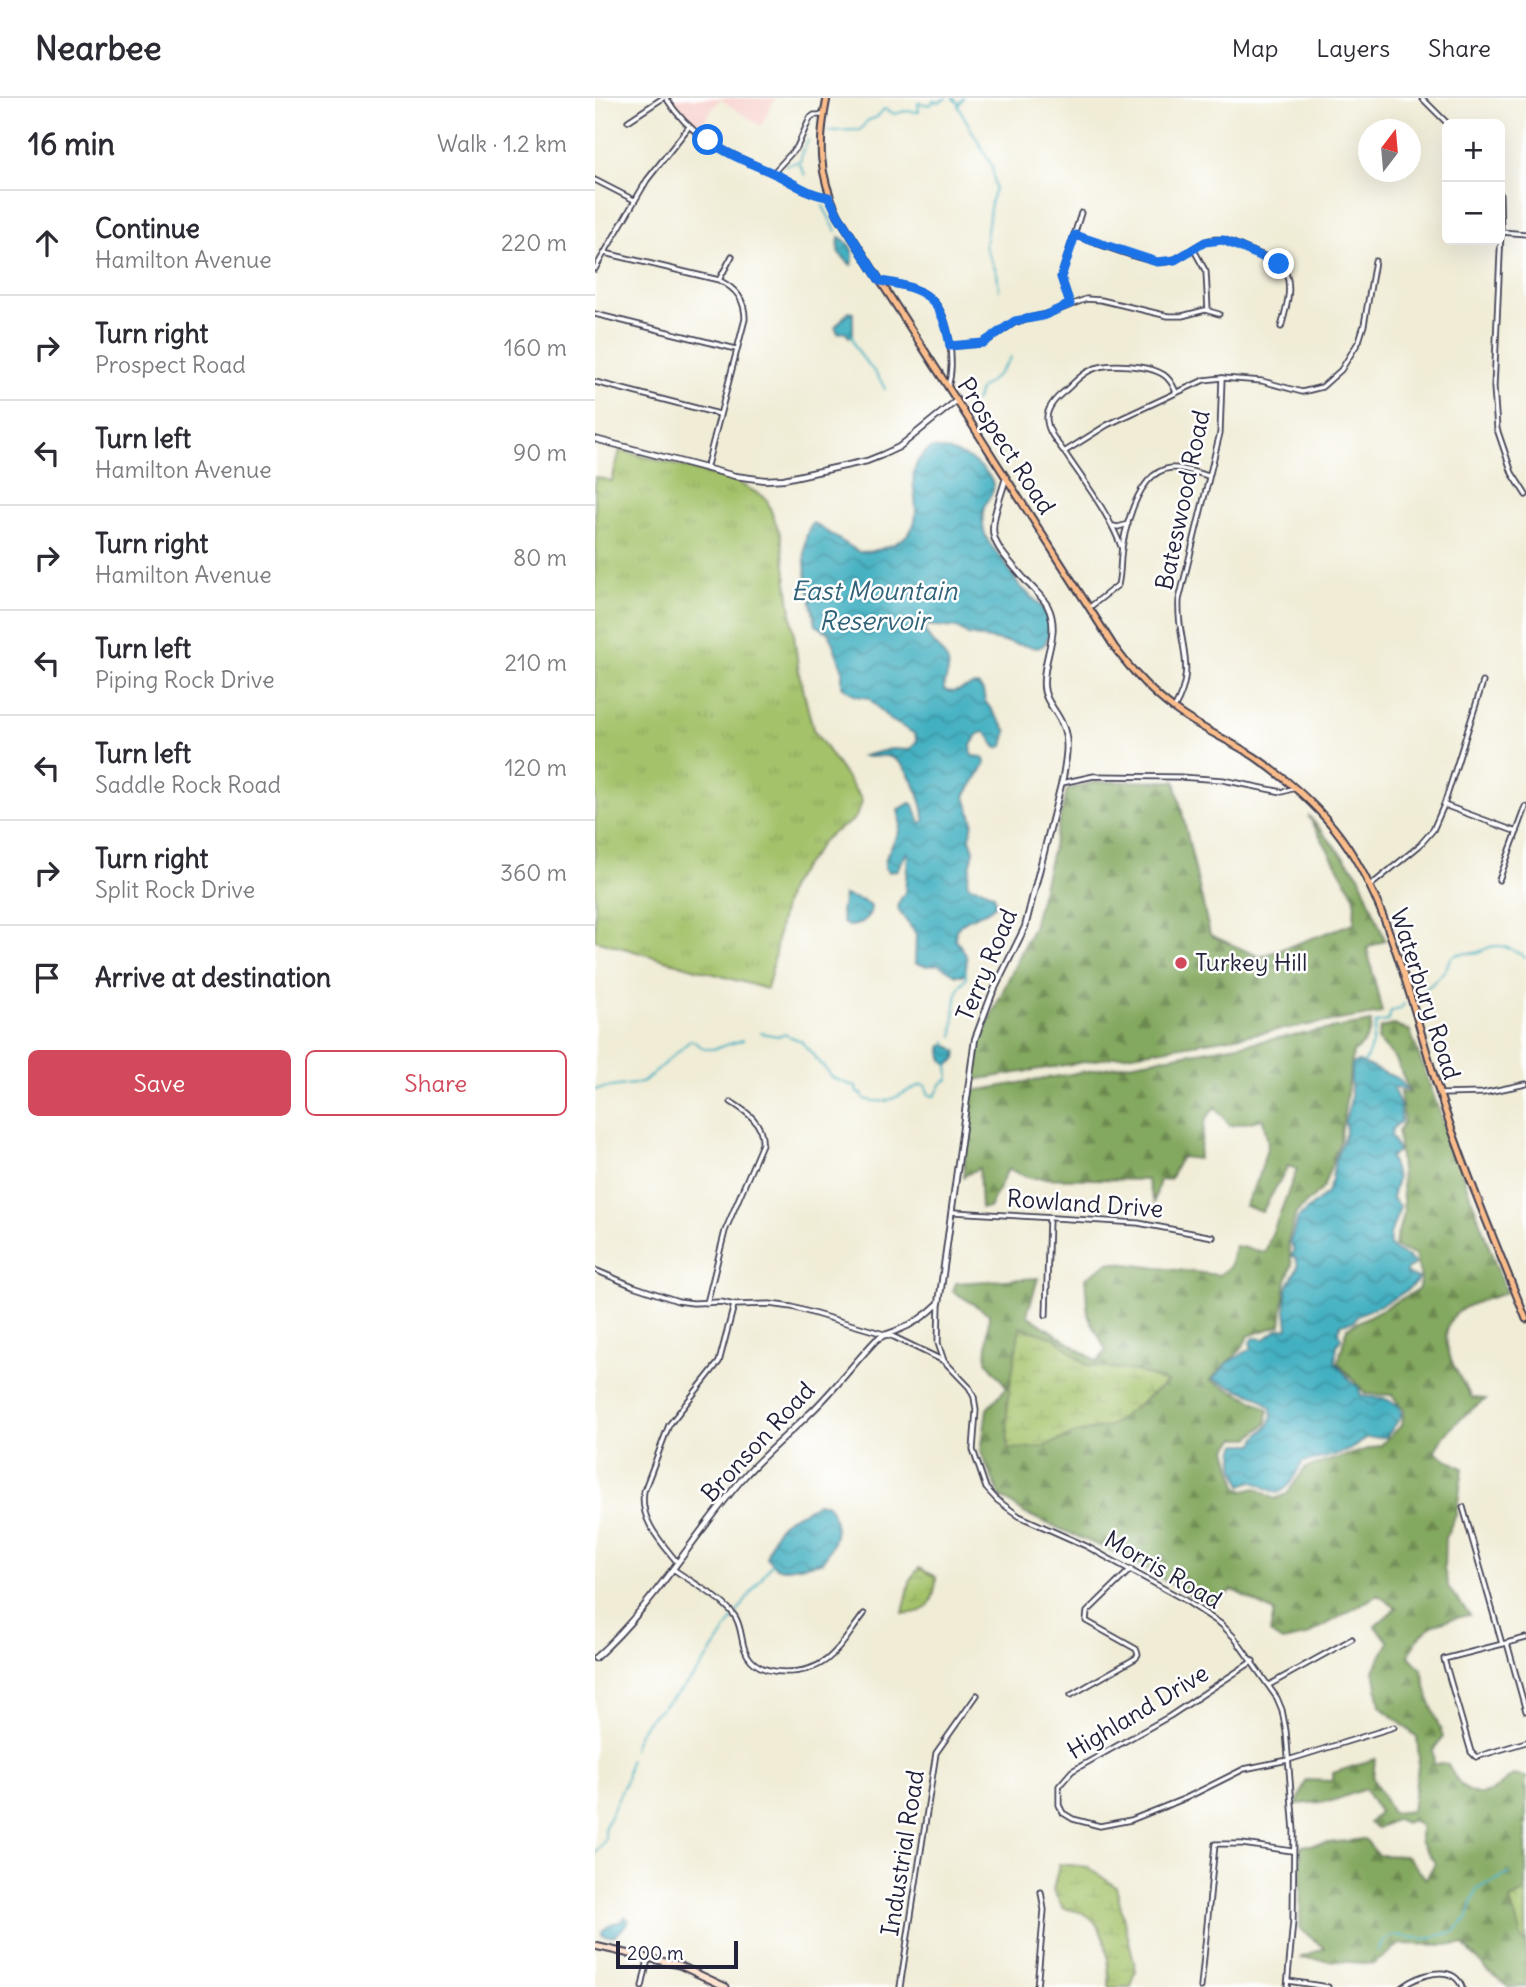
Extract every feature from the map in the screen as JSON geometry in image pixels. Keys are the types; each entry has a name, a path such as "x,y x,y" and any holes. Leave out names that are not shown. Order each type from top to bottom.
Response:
{"main road":[{"name":"Prospect Road","path":"827,98 820,158 829,197 844,225 1126,663 1174,709 1215,736"},
{"name":"Waterbury Road","path":"1215,736 1256,758 1312,802 1335,829 1361,867 1387,929 1469,1176 1526,1319"},
{"path":"595,1945 648,1956 689,1969 726,1987"}],"street":[{"path":"628,121 665,98 689,127 731,156 810,192 829,197"},
{"path":"1422,98 1442,119"},
{"path":"773,173 797,147 810,118 823,115"},
{"path":"595,269 634,200 689,127"},
{"path":"595,180 634,200"},
{"path":"1070,304 1061,277 1081,213"},
{"path":"1505,232 1526,234"},
{"path":"1075,235 1157,262 1175,260 1211,240 1223,240 1279,264 1286,275 1288,291 1281,327"},
{"path":"1500,245 1494,387 1497,429 1513,473 1526,495"},
{"path":"1194,250 1206,272 1208,310"},
{"path":"605,253 719,280 736,290 743,303 745,319 706,468"},
{"path":"719,280 732,256"},
{"path":"1064,452 1107,425 1204,380 1222,378 1262,381 1302,392 1322,387 1341,370 1359,341 1375,261"},
{"path":"880,281 909,288 932,299 942,314 950,346 951,374 948,388"},
{"path":"950,346 983,343 1015,321 1043,316 1083,299 1097,299 1172,316 1208,310 1219,314"},
{"path":"595,314 736,349"},
{"path":"1122,549 1111,525 1048,427 1048,411 1060,395 1092,369 1112,364 1154,370 1168,378 1176,391"},
{"name":"Bateswood Road","path":"1174,709 1185,686 1187,664 1179,617 1179,600 1220,433 1222,378"},
{"path":"595,382 719,414"},
{"path":"595,439 735,476 765,480 784,479 867,461 899,447 956,401"},
{"path":"1089,608 1118,585 1128,524 1141,491 1148,481 1170,468 1208,476"},
{"name":"Terry Road","path":"944,1362 938,1343 939,1303 975,1039 992,994 1025,926 1062,783 1067,753 1062,723 1047,698 1044,686 1053,622 1047,605 997,548 992,534 993,521 1006,478"},
{"path":"1111,525 1118,527 1128,524"},
{"path":"1370,886 1419,846 1433,830 1444,805 1483,682"},
{"path":"1062,783 1094,776 1180,777 1223,780 1282,792 1295,788"},
{"path":"1444,805 1517,832"},
{"path":"1499,880 1526,807"},
{"path":"1440,1094 1483,1093 1526,1084"},
{"path":"707,1303 725,1231 762,1144 763,1135 759,1126 731,1102"},
{"name":"Rowland Drive","path":"953,1212 1138,1223 1213,1237"},
{"path":"1046,1315 1049,1219"},
{"name":"Morris Road","path":"595,1270 661,1296 692,1303 780,1304 894,1337 944,1362 969,1387 974,1397 976,1410 973,1450 986,1488 996,1500 1019,1516 1131,1569 1207,1614 1234,1637 1269,1685 1282,1710 1292,1797 1293,1921 1288,1984"},
{"name":"Bronson Road","path":"595,1658 638,1615 744,1477 808,1415 883,1334 921,1318 939,1303"},
{"path":"678,1563 644,1513 644,1491 669,1425 719,1362 734,1305"},
{"path":"1464,1507 1526,1711"},
{"path":"673,1569 728,1608 739,1625 746,1652 752,1661 767,1670 800,1672 819,1667 864,1614"},
{"path":"1070,1695 1136,1658 1138,1654 1136,1649 1086,1621 1085,1617 1131,1569"},
{"path":"1269,1685 1352,1639"},
{"path":"1526,1639 1444,1659 1471,1752 1476,1757 1526,1742"},
{"name":"Highland Drive","path":"1253,1661 1170,1716 1072,1771 1059,1786 1059,1805 1063,1813 1073,1819 1100,1826 1116,1824 1186,1798 1244,1769 1288,1760 1394,1727"},
{"name":"Industrial Road","path":"899,1987 936,1753 977,1695"},
{"path":"1201,1987 1215,1844 1242,1844 1292,1851"},
{"path":"1037,1987 1044,1910 1041,1892"},
{"path":"642,1987 648,1956"},
{"path":"1402,1987 1419,1976 1432,1973 1454,1977 1462,1987"},
{"path":"1288,1984 1328,1987"}],"shaded area":[{"path":"674,98 775,98 761,126 720,99 700,127"}],"green space":[{"path":"620,450 733,480 766,498 781,536 799,673 813,729 862,800 853,820 823,840 789,889 767,989 595,940 595,477 612,481"},
{"path":"1175,781 1210,935 1260,957 1354,923 1355,897 1308,815 1359,875 1385,940 1367,948 1382,1013 974,1080 981,1038 1033,927 1067,790 1094,782"},
{"path":"1371,1022 1366,1040 1353,1052 1340,1141 1323,1188 1296,1213 1288,1241 1292,1265 1286,1280 1281,1325 1248,1336 1241,1350 1210,1380 1268,1410 1267,1423 1249,1438 1236,1438 1227,1449 1237,1486 1244,1491 1256,1488 1275,1499 1287,1494 1305,1468 1381,1445 1402,1425 1404,1410 1392,1395 1366,1394 1338,1363 1347,1328 1418,1290 1421,1278 1415,1255 1394,1247 1404,1211 1398,1132 1404,1121 1400,1092 1410,1093 1396,1059 1378,1040 1380,1028 1394,1025 1410,1031 1506,1293 1474,1303 1456,1314 1449,1324 1446,1336 1452,1362 1472,1398 1486,1399 1457,1422 1434,1452 1463,1468 1456,1515 1445,1538 1444,1569 1449,1589 1470,1615 1449,1619 1433,1626 1419,1637 1409,1656 1422,1670 1443,1737 1433,1750 1434,1764 1448,1764 1459,1782 1476,1794 1490,1792 1513,1775 1526,1777 1526,1888 1518,1912 1526,1944 1526,1987 1509,1987 1488,1971 1464,1945 1400,1944 1374,1964 1300,1958 1325,1948 1300,1929 1301,1846 1365,1839 1378,1855 1407,1856 1426,1879 1435,1863 1420,1841 1420,1826 1412,1820 1405,1823 1397,1819 1377,1828 1369,1823 1379,1812 1365,1789 1332,1801 1297,1804 1306,1780 1333,1781 1333,1773 1375,1759 1373,1779 1392,1813 1412,1811 1419,1759 1417,1737 1380,1706 1374,1670 1389,1642 1375,1626 1396,1608 1378,1595 1306,1636 1282,1641 1270,1633 1274,1612 1233,1590 1209,1606 1120,1555 1026,1514 1000,1496 981,1452 987,1409 1007,1387 986,1361 989,1314 953,1291 956,1283 1038,1278 1027,1315 1098,1362 1106,1350 1088,1315 1085,1278 1109,1262 1219,1275 1230,1267 1235,1246 1265,1252 1297,1169 1288,1166 1262,1212 1245,1206 1259,1177 1268,1144 1263,1119 1230,1126 1215,1107 1205,1121 1198,1159 1181,1157 1170,1179 1160,1180 1154,1202 1147,1180 1030,1178 1008,1169 989,1208 981,1208 979,1168 963,1177 973,1091"},
{"path":"1020,1327 1055,1338 1086,1365 1136,1371 1167,1382 1110,1426 1076,1433 1043,1447 1008,1449 1007,1404"},
{"path":"919,1568 936,1577 932,1599 925,1609 919,1612 903,1613 911,1578"},
{"path":"1059,1864 1088,1867 1116,1887 1136,1970 1131,1987 1109,1987 1108,1957 1099,1928 1085,1914 1063,1908 1053,1890"},
{"path":"1526,1892 1526,1945 1510,1900"}],"water":[{"path":"839,237 851,249 851,265 838,252"},
{"path":"849,311 853,312 853,335 849,337 845,332 838,333 835,327"},
{"name":"East Mountain Reservoir","path":"932,448 966,457 980,466 991,479 993,491 983,512 986,536 1019,584 1045,612 1050,627 1044,645 1038,648 968,635 957,628 924,625 927,636 948,663 944,690 954,692 978,685 983,691 985,701 1007,731 1003,746 997,748 985,732 978,734 971,745 972,756 982,757 986,763 965,796 973,821 970,838 974,850 967,881 969,886 994,895 995,904 988,911 966,920 956,930 955,939 967,959 964,975 956,975 938,964 928,966 915,963 916,934 899,911 898,904 905,892 907,852 897,870 889,872 885,868 888,853 900,828 898,810 910,803 914,805 920,823 924,822 922,805 915,785 897,761 887,756 863,756 891,749 909,750 917,742 915,734 889,719 869,698 856,696 842,686 842,668 829,633 816,625 805,557 805,544 813,523 859,552 887,547 909,533 915,522 914,470 920,458"},
{"path":"844,895 871,906 865,920 849,926 843,923 841,912"},
{"path":"947,1045 957,1051 956,1059 948,1065 941,1051 942,1046"},
{"path":"1359,1062 1399,1079 1407,1090 1396,1087 1394,1090 1400,1106 1401,1121 1392,1129 1391,1136 1398,1151 1390,1157 1397,1178 1392,1198 1400,1207 1390,1235 1390,1246 1415,1264 1407,1269 1406,1274 1419,1278 1401,1294 1358,1315 1354,1321 1341,1324 1341,1338 1337,1345 1335,1362 1353,1384 1358,1386 1361,1395 1383,1398 1397,1404 1401,1417 1386,1437 1366,1438 1345,1451 1303,1462 1282,1491 1277,1493 1252,1481 1242,1485 1234,1466 1236,1446 1254,1444 1271,1421 1271,1408 1259,1397 1213,1379 1228,1363 1252,1348 1250,1343 1254,1338 1265,1339 1278,1329 1288,1328 1286,1295 1298,1266 1296,1258 1292,1256 1294,1250 1290,1242 1298,1218 1327,1193 1335,1160 1346,1133 1345,1121 1351,1099 1351,1067"},
{"path":"817,1503 826,1503 834,1518 834,1541 827,1555 822,1562 782,1569 776,1567 766,1557 777,1529 783,1522"},
{"path":"625,1917 629,1920 618,1933 612,1936 602,1934 611,1924 622,1921"}],"waterway":[{"path":"828,131 860,130 867,121 877,117 884,109 895,114 905,111 919,112 918,103 931,105 933,101 939,102 946,98"},
{"path":"953,98 959,104"},
{"path":"963,98 958,106 992,166 995,189 985,246 997,273 999,290"},
{"path":"786,165 801,161 801,154 808,140"},
{"path":"799,163 805,175"},
{"path":"823,206 836,231"},
{"path":"852,335 862,357 885,389"},
{"path":"975,401 981,388 990,382 1011,357"},
{"path":"1416,996 1439,977 1451,958 1458,954 1475,953 1500,946 1514,950 1526,958"},
{"path":"953,1036 956,998 966,978 966,970"},
{"path":"1364,1064 1376,1023 1388,1021 1391,1011 1400,1009 1404,1004"},
{"path":"761,1033 778,1036 784,1034 801,1041 833,1078 856,1087 857,1093 862,1094 864,1099 873,1101 888,1100 921,1085 925,1085 929,1095 935,1096 942,1083 949,1079 948,1065"},
{"path":"595,1089 642,1083 691,1040 705,1049 743,1040"},
{"path":"737,1613 772,1563"},
{"path":"633,1750 647,1722 691,1680 733,1619"},
{"path":"595,1854 605,1840 605,1827 625,1783 630,1760"},
{"path":"1378,1951 1382,1942 1394,1935 1423,1939 1454,1932 1468,1917 1476,1890 1510,1873"}],"place":[{"name":"Turkey Hill","path":"1181,963"}],"route":[{"path":"708,140 731,156 819,196 829,197 880,281 924,293 932,299 942,314 950,346 983,343 1015,321 1043,316 1070,304 1061,277 1075,235 1157,262 1175,260 1205,242 1217,239 1279,264"}]}
